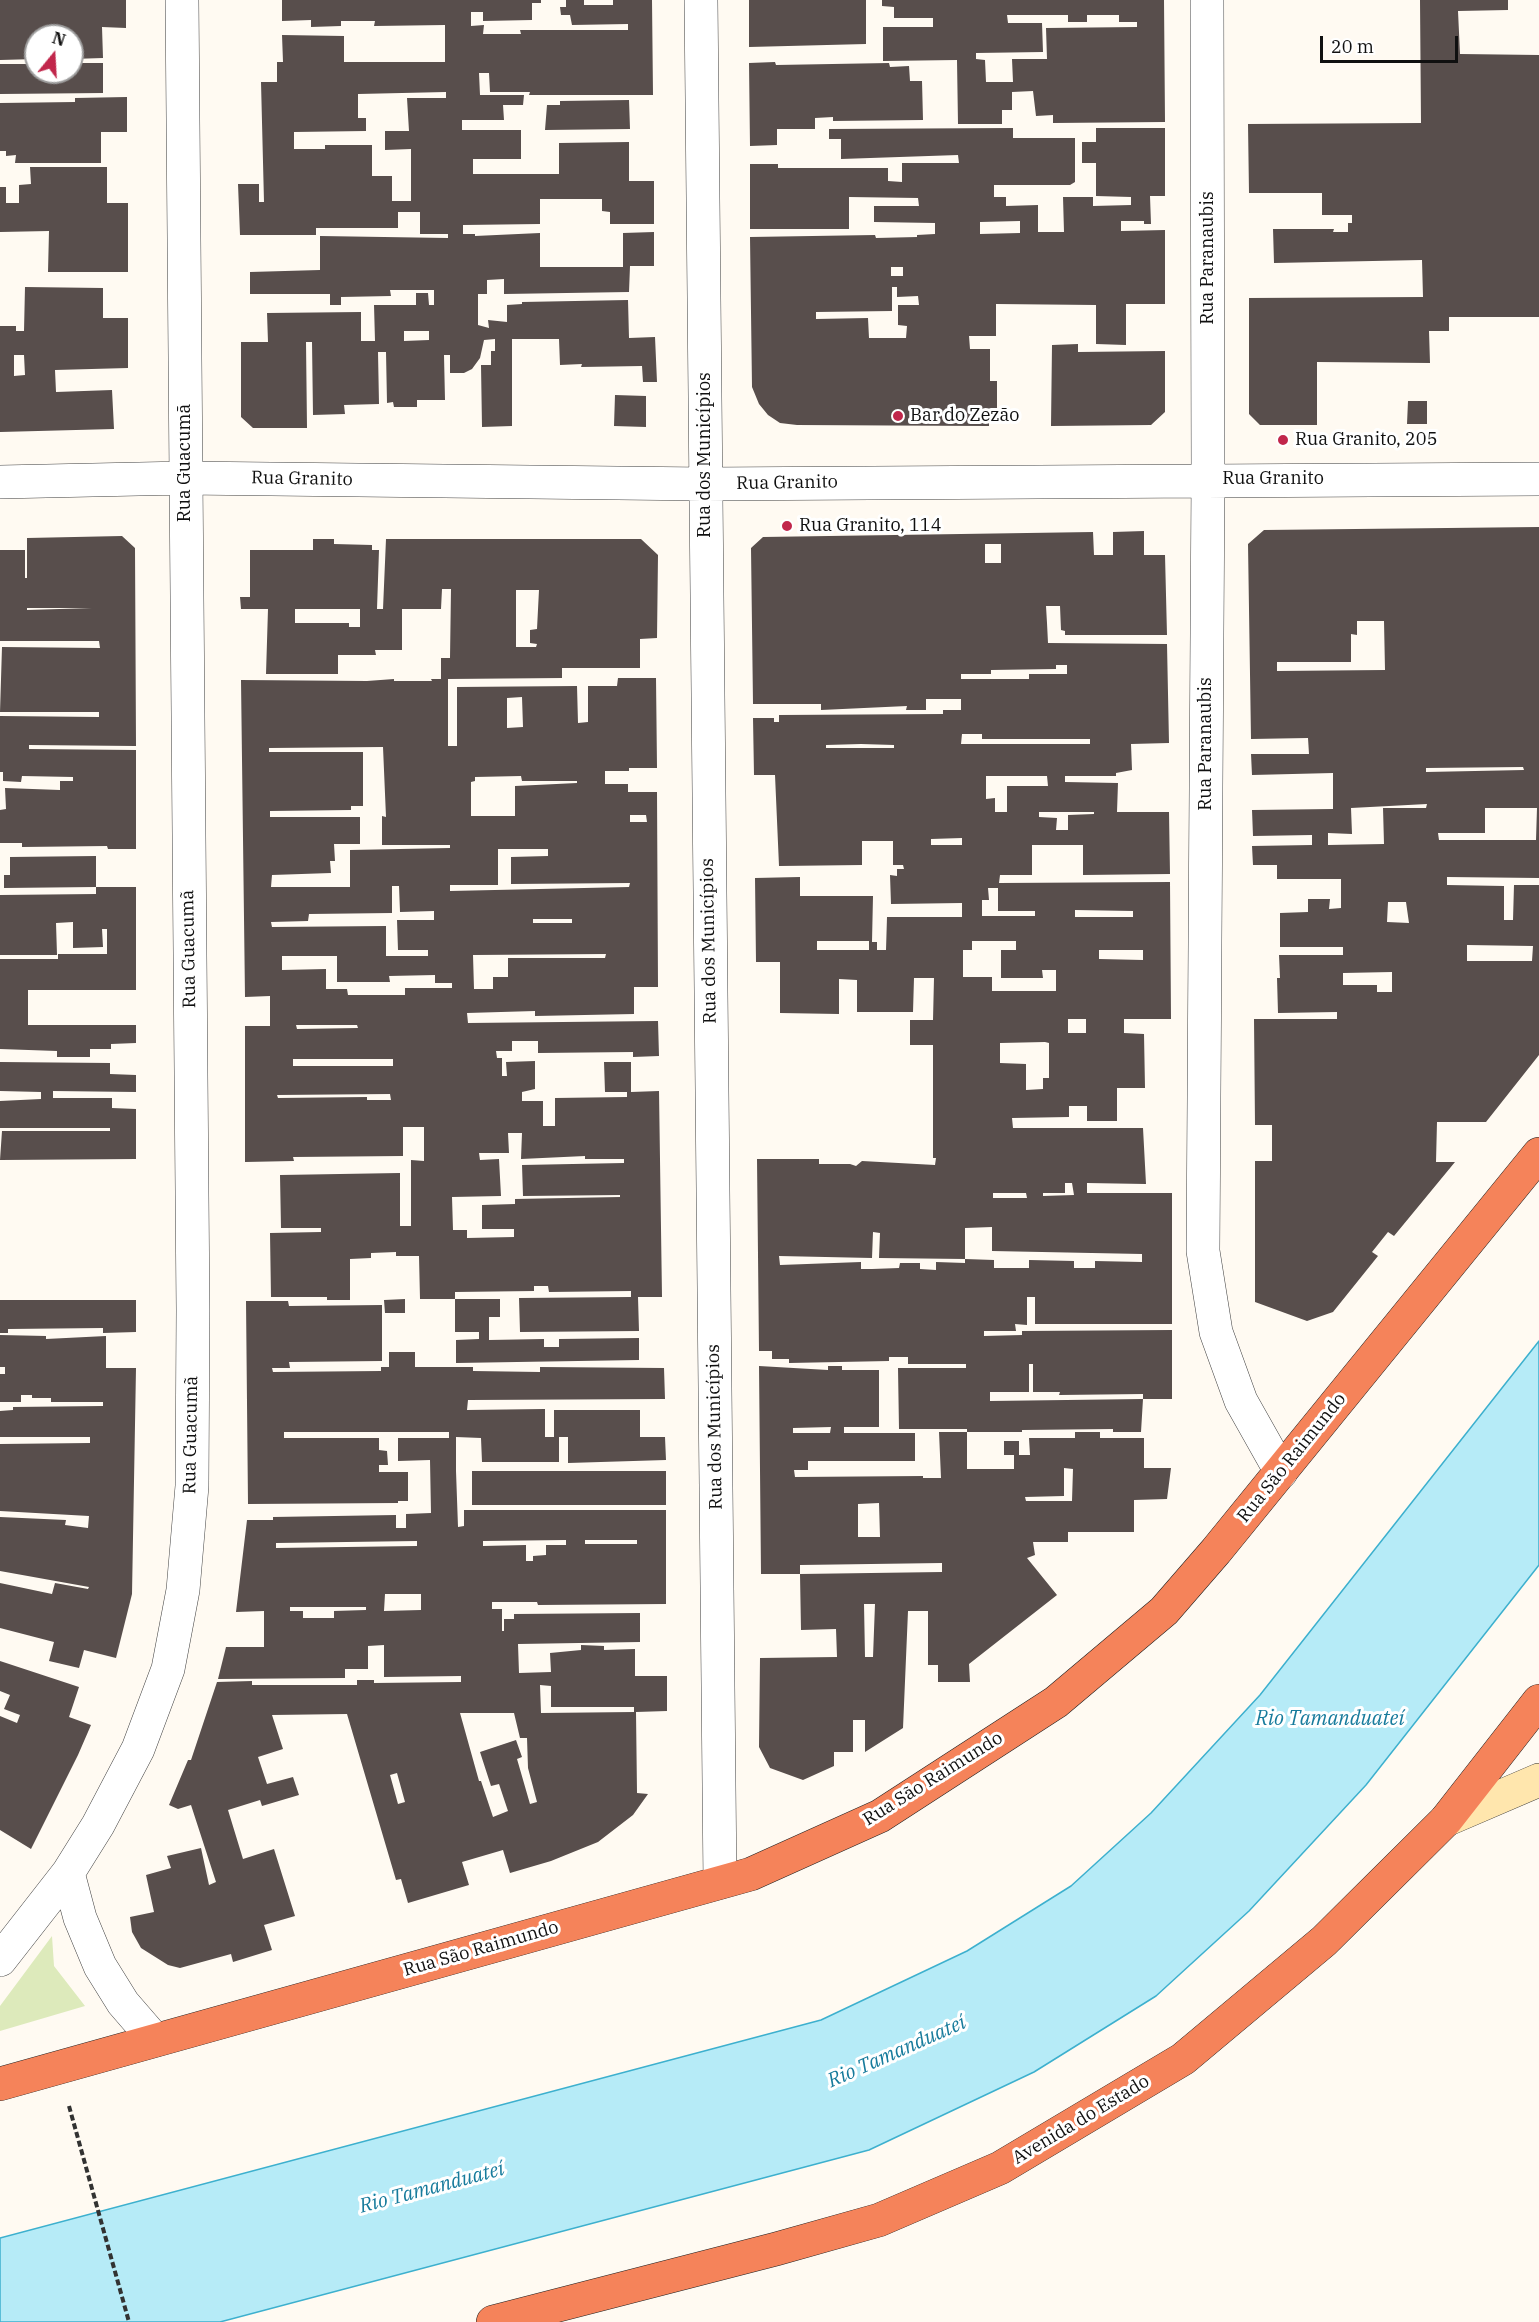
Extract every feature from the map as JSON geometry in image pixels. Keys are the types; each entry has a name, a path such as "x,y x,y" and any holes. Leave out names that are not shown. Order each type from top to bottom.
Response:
{"highway":[{"name":"Rua São Raimundo","path":"0,2084 752,1874 880,1816 1056,1702 1164,1611 1281,1472 1539,1154"},
{"name":"Avenida do Estado","path":"493,2322 777,2249 879,2220 1000,2168 1183,2059 1324,1941 1446,1820 1539,1701"}],"main road":[{"path":"1446,1820 1539,1780"}],"street":[{"name":"Rua Guacumã","path":"0,1960 68,1873 98,1825 138,1749 168,1669 183,1590 192,1486 193,1322 182,0"},
{"name":"Rua dos Municípios","path":"701,0 706,346 704,484 720,1882"},
{"name":"Rua Paranaubis","path":"1207,0 1208,479 1203,1251 1216,1332 1241,1401 1281,1472"},
{"name":"Rua Granito","path":"0,482 185,478 704,484 1208,479 1539,479"},
{"path":"68,1873 80,1918 100,1966 123,2003 155,2040"}],"path":[{"path":"58,2067 129,2322"}],"green space":[{"path":"52,1936 54,1966 85,2006 0,2031 0,2006"}],"water":[{"name":"Rio Tamanduateí","path":"1539,1341 1539,1565 1366,1785 1249,1911 1156,1996 1034,2072 869,2150 220,2322 0,2322 0,2238 821,2020 967,1951 1071,1886 1151,1813 1260,1695"}],"building":[{"path":"0,0 126,0 126,28 102,27 103,58 84,59 84,24 24,24 24,59 0,60"},
{"path":"282,0 541,0 541,3 532,3 532,20 483,21 483,12 471,12 471,26 484,25 483,34 521,34 520,30 628,30 628,24 572,25 570,15 561,15 560,7 566,7 566,0 584,0 584,5 613,5 613,0 652,0 653,95 529,95 530,92 490,92 489,73 479,73 480,95 524,95 523,105 503,105 504,120 462,120 462,130 521,130 521,159 473,159 473,174 559,174 559,143 629,142 629,181 654,181 654,224 610,224 610,212 602,211 602,199 540,199 540,224 463,225 463,234 475,234 475,236 540,233 540,267 623,267 623,233 654,232 654,266 630,266 629,292 504,294 504,279 487,280 487,294 478,294 478,325 489,328 488,320 507,322 507,305 522,304 522,302 628,300 629,338 655,337 657,382 643,382 642,366 560,365 559,339 512,339 512,426 482,427 481,365 491,365 491,351 495,351 495,339 484,340 480,358 472,369 464,373 450,373 450,355 444,355 445,400 417,400 417,407 394,407 393,402 387,403 386,352 378,352 379,404 344,405 345,414 313,415 312,342 306,342 307,428 253,428 241,417 241,342 268,342 267,313 361,312 361,341 375,341 374,305 416,305 416,293 428,293 429,305 434,305 434,290 390,290 391,296 341,297 341,305 330,305 330,294 250,294 250,272 320,270 320,236 448,238 448,234 420,234 420,212 398,212 398,228 316,228 316,235 240,235 238,184 259,184 259,202 264,202 261,82 277,82 277,62 283,62 282,35 344,36 344,62 445,62 445,25 374,26 375,21 341,21 341,26 311,27 311,20 282,21","holes":["446,92 446,98 407,98 409,131 385,131 385,150 411,149 411,201 392,201 392,176 372,176 372,145 325,145 325,149 294,149 294,132 366,131 366,118 358,118 358,94","404,331 429,331 429,340 404,341"]},
{"path":"749,0 866,0 866,44 749,47"},
{"path":"882,0 1164,0 1165,122 1053,123 1053,115 1036,116 1033,91 1012,92 1012,110 1002,110 1002,124 958,124 957,60 883,61 883,27 933,27 933,18 894,18 894,7 882,6","holes":["1007,15 1068,15 1068,22 1087,22 1087,15 1119,15 1119,22 1137,22 1137,27 1046,28 1047,59 1012,59 1013,82 986,82 985,60 976,59 976,53 1043,52 1042,23 1008,23"]},
{"path":"1420,0 1508,0 1508,10 1458,11 1460,54 1539,55 1539,317 1449,317 1449,331 1429,331 1430,363 1317,362 1317,425 1260,425 1249,414 1249,298 1423,297 1422,260 1274,263 1273,229 1334,229 1333,232 1348,232 1348,223 1352,223 1352,215 1322,215 1322,193 1249,193 1248,124 1421,123"},
{"path":"775,62 776,65 889,63 890,67 909,66 910,81 922,81 923,120 833,121 833,117 815,118 815,129 777,129 777,145 750,146 749,63"},
{"path":"84,63 103,63 103,93 0,94 0,64 24,64 24,84 84,84"},
{"path":"127,97 127,132 101,132 101,163 15,163 16,155 6,156 6,151 0,151 0,103 75,102 75,98"},
{"path":"629,100 630,129 545,130 547,105 560,105 560,101"},
{"path":"1013,128 1013,138 1075,138 1075,182 1070,185 994,185 994,197 1006,197 1006,206 1038,205 1038,232 1064,232 1063,197 1093,197 1093,206 1131,205 1131,197 1096,196 1096,163 1082,163 1082,142 1096,142 1096,128 1165,128 1165,196 1150,196 1151,224 1144,224 1144,221 1121,221 1121,231 1165,230 1165,304 1126,304 1126,345 1096,344 1096,305 996,304 996,336 969,336 970,349 990,349 990,381 997,381 997,423 989,422 989,426 780,423 768,415 759,404 752,387 750,237 875,235 876,238 917,237 917,235 935,234 935,223 874,222 874,206 919,206 918,198 849,197 849,229 750,229 750,164 778,164 778,168 888,168 888,181 902,182 902,163 959,163 958,155 841,159 841,139 829,139 829,129","holes":["1020,221 1020,233 980,234 980,222","891,267 903,267 903,276 891,276","892,287 897,287 897,297 918,296 919,305 898,305 898,325 907,326 906,338 869,338 868,318 816,319 816,312 892,311"]},
{"path":"30,167 107,167 107,203 128,203 128,272 48,272 49,231 0,232 0,187 6,187 6,203 19,203 19,185 31,184"},
{"path":"25,287 103,288 103,318 128,318 128,368 55,370 56,392 112,390 114,429 0,432 0,326 16,326 16,331 24,331","holes":["14,355 24,355 25,375 14,376"]},
{"path":"1078,344 1078,352 1165,351 1165,412 1151,425 1051,426 1052,345"},
{"path":"615,395 646,396 646,427 614,426"},
{"path":"1408,401 1427,401 1427,424 1407,424"},
{"path":"1539,527 1539,878 1447,877 1447,885 1504,886 1504,920 1513,920 1514,885 1539,885 1539,1055 1486,1122 1437,1122 1436,1162 1455,1162 1394,1236 1388,1232 1372,1252 1378,1256 1333,1312 1307,1321 1255,1302 1255,1161 1272,1161 1272,1125 1255,1125 1254,1019 1337,1019 1337,1012 1278,1013 1277,978 1280,978 1279,955 1343,955 1343,947 1280,947 1280,913 1308,912 1308,899 1330,899 1329,909 1341,908 1341,879 1277,879 1277,865 1253,865 1252,846 1312,845 1312,835 1253,836 1252,810 1333,809 1333,773 1252,775 1251,754 1309,754 1308,738 1251,739 1248,544 1264,530","holes":["1357,621 1384,621 1385,670 1277,671 1277,662 1351,662 1351,634 1357,635","1523,767 1524,770 1426,772 1426,768","1427,804 1426,808 1383,808 1384,844 1328,845 1328,833 1352,834 1351,808","1485,808 1537,808 1536,840 1439,840 1438,833 1485,833","1388,902 1406,902 1409,923 1387,922","1467,945 1533,946 1532,961 1467,961","1392,972 1392,992 1377,992 1377,985 1343,985 1343,973"]},
{"path":"1144,531 1144,555 1165,555 1167,635 1065,635 1065,631 1061,630 1060,606 1046,606 1048,643 1167,644 1169,743 1131,744 1132,770 1116,773 1116,776 1065,776 1065,782 1118,783 1117,812 1169,812 1170,874 1083,875 1083,845 1032,845 1032,875 1000,875 999,883 1170,882 1171,1019 1124,1019 1124,1033 1144,1034 1145,1088 1117,1088 1117,1121 1087,1121 1087,1106 1069,1106 1069,1117 1012,1118 1013,1128 1143,1128 1146,1184 1087,1183 1087,1193 1172,1193 1172,1324 1035,1324 1035,1297 1027,1297 1027,1325 1015,1324 1016,1331 984,1331 984,1336 1022,1335 1022,1331 1172,1330 1172,1399 1143,1399 1141,1432 1113,1432 1113,1429 967,1432 967,1429 899,1429 898,1368 966,1368 966,1364 908,1364 908,1357 889,1357 889,1361 789,1363 789,1359 772,1359 772,1351 759,1351 757,1159 819,1159 819,1164 856,1166 862,1161 935,1165 936,1158 933,1158 933,1045 910,1045 910,1020 933,1020 934,978 914,978 913,1012 857,1012 857,980 839,979 839,1014 780,1013 780,962 756,962 755,878 800,877 800,896 873,896 872,942 877,942 877,950 886,950 887,917 962,917 962,903 891,904 890,875 897,876 897,869 904,869 903,865 893,865 893,841 862,841 862,865 779,866 775,775 754,775 753,718 774,718 774,722 779,722 779,715 943,714 943,710 961,710 961,699 926,699 926,710 906,710 907,706 821,710 821,704 753,704 751,548 763,537 1093,532 1094,555 1113,555 1113,532","holes":["985,544 1001,544 1001,563 985,563","1056,665 1067,665 1067,674 1029,674 1029,679 961,679 961,674 991,674 991,670 1056,669","962,734 982,734 982,739 1090,739 1090,744 961,744","826,745 894,745 894,748 826,748","986,776 1047,776 1048,786 1007,786 1007,812 995,812 995,798 986,799","1039,812 1094,812 1094,814 1068,815 1068,830 1056,830 1057,818 1039,817","962,838 962,845 931,845 931,839","988,888 998,888 998,911 1035,911 1035,916 982,916 982,900 989,900","1075,910 1133,911 1133,917 1075,917","817,941 869,941 869,950 817,950","972,941 1016,941 1016,950 1001,950 1001,978 1043,978 1042,970 1056,970 1056,991 992,991 992,977 963,977 963,950 972,950","1099,950 1143,950 1143,960 1099,959","1068,1019 1086,1019 1086,1033 1068,1033","1000,1043 1049,1043 1049,1078 1043,1078 1043,1089 1026,1090 1026,1064 1000,1063","1065,1183 1072,1183 1074,1195 1043,1196 1043,1193 1065,1193","993,1193 1026,1193 1027,1198 993,1198","992,1227 992,1251 1142,1254 1142,1262 1095,1261 1095,1268 1074,1268 1074,1261 1029,1260 1029,1268 994,1268 994,1260 965,1259 965,1228","873,1232 880,1233 879,1258 965,1259 965,1263 936,1262 936,1270 920,1269 920,1263 900,1263 899,1268 861,1269 861,1262 780,1265 779,1256 872,1258","1029,1364 1033,1364 1033,1392 1060,1392 1059,1395 1143,1394 1143,1399 990,1401 990,1392 1029,1392"]},
{"path":"122,536 135,548 136,746 29,745 29,749 136,750 136,849 108,849 107,846 22,847 22,843 0,843 0,810 6,809 5,788 60,790 60,781 73,781 73,777 22,776 21,782 3,781 3,772 0,772 0,716 99,717 99,712 0,712 2,647 100,648 99,641 0,641 0,550 25,550 25,578 27,578 27,538","holes":["27,608 92,608 27,610"]},
{"path":"313,539 334,539 334,544 372,545 372,550 379,550 377,609 383,609 386,539 641,539 658,555 657,638 640,639 640,668 562,668 562,678 448,679 448,746 457,746 457,687 577,686 578,723 588,722 588,686 617,686 618,678 656,678 657,768 605,771 605,784 628,784 628,792 657,792 658,987 634,987 634,1014 535,1016 535,1011 467,1013 468,1023 658,1021 659,1056 633,1057 633,1052 538,1053 538,1041 512,1041 512,1051 496,1051 497,1058 502,1058 502,1076 507,1076 506,1062 535,1061 535,1089 522,1092 522,1101 543,1101 543,1126 555,1126 555,1098 627,1097 627,1092 605,1092 604,1062 631,1062 631,1092 659,1091 662,1297 638,1297 639,1331 520,1332 519,1298 631,1297 631,1291 549,1292 548,1286 534,1286 534,1291 455,1292 455,1299 420,1299 419,1256 396,1256 396,1252 371,1253 371,1258 350,1259 350,1300 327,1300 327,1297 271,1297 270,1233 321,1232 321,1228 281,1228 280,1175 400,1173 400,1226 411,1226 411,1160 424,1161 424,1127 403,1127 403,1156 293,1157 294,1161 245,1162 245,1026 270,1026 270,996 245,997 241,680 367,681 394,679 394,681 432,681 431,679 441,679 441,658 450,658 451,589 442,589 441,609 402,609 402,650 375,650 376,655 338,655 338,674 266,674 268,609 241,609 240,597 250,597 250,550 313,550","holes":["516,590 539,590 537,629 530,630 530,643 537,644 536,647 516,647","295,609 360,609 360,627 349,627 349,623 295,623","522,697 523,727 507,728 507,698","383,747 386,817 382,816 382,845 450,845 450,848 350,850 350,887 271,887 272,875 331,873 330,861 335,861 334,844 360,844 360,817 270,817 270,811 351,810 351,806 363,806 363,752 269,752 269,748","521,776 522,781 577,781 577,783 515,786 515,816 471,816 471,782 475,781 475,777","630,815 646,815 647,822 630,822","498,849 548,849 548,856 511,857 511,884 630,883 629,887 450,891 450,885 498,885","392,886 399,886 400,912 434,911 434,920 397,920 398,950 428,950 428,956 386,956 386,926 272,927 271,922 308,921 309,914 392,913","533,919 572,919 572,923 533,923","606,954 605,958 508,958 508,977 493,977 493,989 474,989 473,955","282,956 337,956 337,982 390,982 389,976 435,975 435,983 452,983 452,988 405,988 405,995 348,995 347,989 326,989 326,969 282,970","296,1025 357,1025 358,1028 297,1029","293,1059 393,1059 393,1066 293,1066","390,1094 391,1100 367,1100 367,1097 278,1098 277,1095","508,1133 522,1133 521,1159 585,1156 585,1159 624,1159 624,1163 522,1165 523,1196 620,1195 620,1197 515,1199 515,1204 482,1205 482,1229 514,1229 514,1237 467,1238 467,1230 453,1230 452,1197 501,1196 499,1159 480,1160 479,1153 509,1153"]},
{"path":"96,856 96,887 4,888 4,875 10,875 10,857"},
{"path":"96,887 136,887 136,990 28,990 28,1025 136,1025 136,1043 111,1044 111,1049 90,1049 90,1057 57,1057 57,1051 0,1049 0,959 58,959 58,954 107,954 107,929 102,929 103,947 73,948 73,922 56,923 57,955 0,955 0,895 96,894"},
{"path":"0,1062 110,1063 110,1074 136,1075 136,1092 53,1091 53,1098 112,1098 112,1108 136,1109 136,1159 0,1160 2,1131 110,1131 110,1128 0,1128 0,1101 41,1099 41,1092 0,1091"},
{"path":"405,1299 405,1313 385,1313 384,1300"},
{"path":"455,1299 500,1299 500,1317 489,1317 489,1340 544,1339 544,1347 559,1347 559,1339 639,1338 639,1360 456,1363 456,1340 479,1339 479,1332 455,1332"},
{"path":"0,1300 136,1300 136,1332 103,1333 103,1328 8,1329 8,1333 0,1333"},
{"path":"246,1301 288,1301 289,1306 382,1305 382,1361 289,1362 290,1368 272,1368 273,1372 381,1371 381,1367 389,1367 389,1352 415,1352 415,1367 473,1367 473,1371 540,1372 540,1367 664,1368 665,1399 468,1400 467,1410 545,1409 545,1437 554,1437 554,1410 640,1410 640,1437 665,1437 666,1460 568,1463 568,1437 559,1437 559,1462 482,1462 481,1438 456,1437 458,1527 464,1526 464,1510 666,1510 666,1604 538,1605 537,1602 492,1602 492,1609 502,1609 502,1631 504,1631 504,1619 514,1619 514,1614 640,1613 640,1642 518,1644 519,1673 551,1672 550,1653 581,1650 581,1645 604,1646 604,1650 635,1649 635,1676 667,1676 667,1711 636,1712 637,1793 648,1794 633,1815 598,1842 551,1861 510,1873 503,1850 462,1862 469,1885 408,1903 401,1879 396,1880 347,1714 272,1715 283,1749 258,1757 267,1784 293,1777 299,1795 262,1806 260,1800 228,1810 243,1859 274,1849 295,1916 264,1925 272,1950 233,1962 231,1954 180,1968 168,1965 141,1948 132,1932 130,1917 154,1912 146,1875 171,1868 167,1856 201,1848 209,1885 216,1882 191,1805 178,1809 169,1805 188,1760 191,1760 217,1682 252,1681 252,1685 357,1685 357,1680 374,1680 374,1683 461,1682 461,1676 384,1677 384,1645 368,1646 368,1669 345,1669 345,1678 218,1679 226,1647 264,1647 264,1611 236,1612 247,1520 273,1520 273,1517 396,1515 396,1528 406,1528 406,1514 431,1513 430,1460 398,1461 398,1438 449,1438 449,1432 284,1432 284,1438 379,1438 379,1450 387,1451 388,1465 379,1465 379,1472 408,1472 408,1501 398,1501 398,1503 248,1504","holes":["566,1540 566,1545 546,1545 546,1555 533,1556 533,1561 526,1561 526,1545 483,1546 483,1541","585,1540 637,1540 637,1544 585,1544","417,1541 417,1546 276,1548 276,1543","385,1594 421,1594 421,1610 384,1611","290,1607 366,1607 366,1610 334,1611 334,1618 303,1618 303,1611 290,1611","540,1685 551,1686 551,1707 634,1707 634,1712 541,1713","460,1713 514,1713 520,1738 527,1738 528,1768 537,1802 530,1804 517,1759 522,1757 516,1740 480,1752 491,1786 499,1784 508,1811 493,1817 481,1781 479,1781","397,1773 405,1802 398,1804 390,1775"]},
{"path":"0,1335 46,1336 46,1339 106,1336 106,1368 136,1368 132,1594 116,1658 84,1650 79,1668 49,1661 54,1642 0,1628 0,1583 52,1594 55,1583 88,1589 89,1587 0,1571 0,1517 66,1520 65,1525 88,1528 89,1516 0,1511 0,1444 90,1443 90,1437 0,1437 0,1411 13,1410 13,1407 103,1406 103,1402 51,1402 51,1398 32,1398 32,1395 21,1395 21,1402 0,1402 0,1374 5,1374 5,1367 0,1367"},
{"path":"759,1366 828,1370 828,1366 842,1366 842,1370 879,1370 879,1427 844,1427 844,1433 915,1433 915,1461 808,1461 808,1470 794,1470 795,1477 923,1476 923,1478 941,1478 939,1432 967,1432 967,1469 1014,1469 1014,1455 1004,1455 1004,1441 1019,1441 1019,1455 1030,1455 1029,1438 1075,1438 1075,1432 1100,1432 1100,1438 1144,1438 1144,1468 1171,1468 1167,1499 1134,1500 1134,1532 1068,1532 1068,1542 1033,1542 1035,1555 1027,1558 1057,1595 969,1664 970,1682 938,1682 938,1665 928,1665 928,1611 908,1611 903,1728 865,1752 865,1720 853,1720 853,1752 834,1752 834,1766 803,1780 770,1768 759,1747 760,1658 837,1657 836,1629 801,1630 800,1574 761,1574","holes":["831,1427 830,1433 793,1433 793,1428","1064,1468 1073,1469 1072,1501 1026,1501 1025,1497 1064,1496","879,1503 880,1537 858,1537 858,1504","942,1563 942,1572 800,1574 800,1565","864,1604 875,1604 873,1657 865,1657"]},
{"path":"472,1471 666,1471 666,1505 472,1505"},
{"path":"0,1661 79,1687 69,1717 91,1725 31,1849 0,1830 0,1716 17,1723 20,1715 4,1709 10,1695 0,1691"}],"place":[{"name":"Bar do Zezão","path":"898,416"},
{"name":"Rua Granito, 205","path":"1283,440"},
{"name":"Rua Granito, 114","path":"787,526"}]}
